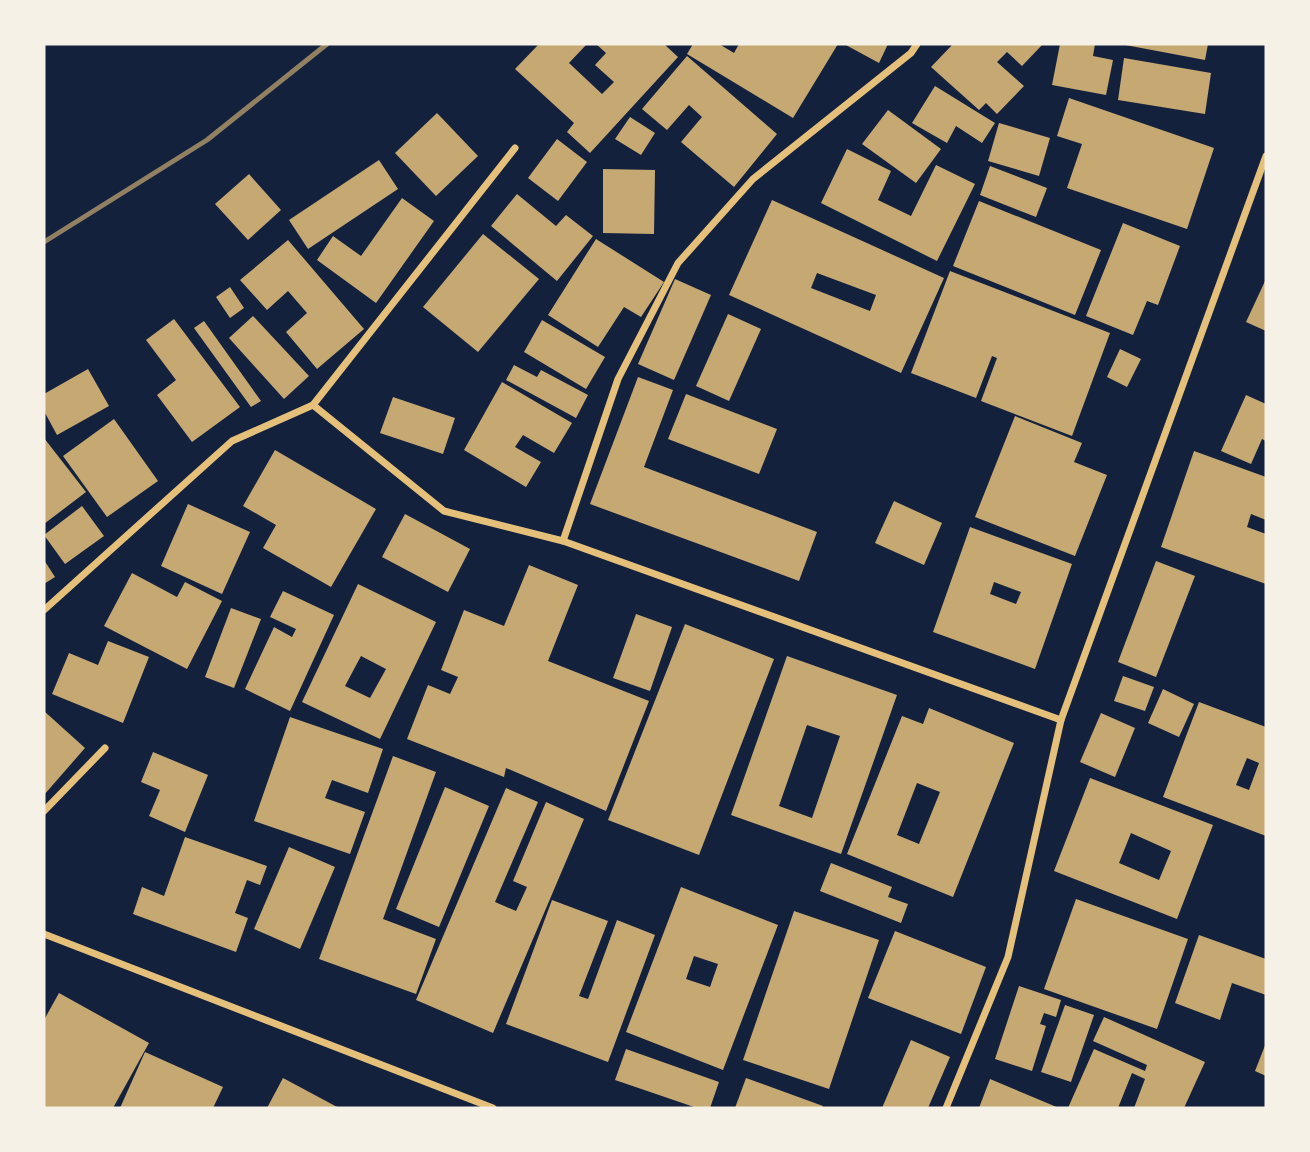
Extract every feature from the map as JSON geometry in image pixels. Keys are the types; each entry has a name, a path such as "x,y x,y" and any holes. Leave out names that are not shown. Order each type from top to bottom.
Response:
{"street":[{"path":"562,541 618,379 678,263 753,179 911,52 917,44"},
{"path":"44,610 232,441 313,405 515,148"},
{"path":"946,1108 1008,957 1060,720 1266,156"},
{"path":"313,405 444,511 562,541 1060,720"},
{"path":"44,811 105,748"},
{"path":"44,934 493,1108"}],"building":[{"path":"539,44 587,44 569,63 602,94 614,82 595,65 606,53 596,44 664,44 678,57 590,153 567,132 574,123 515,69"},
{"path":"693,44 719,44 734,53 739,44 838,44 793,118 687,54"},
{"path":"844,44 888,44 879,63"},
{"path":"953,44 1043,44 1022,66 1007,52 997,62 1024,86 997,114 986,103 979,110 931,67"},
{"path":"1060,44 1095,44 1093,56 1113,60 1106,95 1052,85"},
{"path":"1120,44 1208,44 1205,60"},
{"path":"687,56 777,134 734,187 681,142 702,117 689,105 667,130 642,109"},
{"path":"1124,58 1211,73 1205,114 1118,100"},
{"path":"935,86 995,123 982,143 956,126 947,143 912,123"},
{"path":"1069,98 1214,148 1187,229 1067,188 1082,144 1057,136"},
{"path":"888,110 941,149 916,183 862,144"},
{"path":"437,113 478,156 436,196 395,153"},
{"path":"630,117 655,133 641,155 615,139"},
{"path":"999,123 1050,138 1039,176 988,161"},
{"path":"557,139 587,162 558,201 528,178"},
{"path":"847,149 891,171 878,200 911,216 936,165 975,184 937,261 821,203"},
{"path":"379,160 398,189 308,249 289,220"},
{"path":"990,166 1047,188 1036,217 980,195"},
{"path":"603,169 655,170 654,234 603,233"},
{"path":"249,174 281,210 248,240 215,204"},
{"path":"517,194 556,226 566,215 593,236 557,281 491,226"},
{"path":"402,198 434,221 376,303 317,260 333,236 361,256"},
{"path":"772,200 944,278 901,373 729,295","holes":["817,273 876,295 870,311 811,288"]},
{"path":"979,201 1101,250 1075,315 953,266"},
{"path":"1123,223 1180,246 1158,305 1147,301 1133,335 1086,316"},
{"path":"483,234 539,279 478,352 423,307"},
{"path":"596,239 664,282 641,317 624,307 598,347 548,315"},
{"path":"288,240 364,329 317,369 286,332 307,313 288,291 267,310 240,280"},
{"path":"950,271 1110,333 1072,436 981,401 997,358 992,356 976,398 911,373"},
{"path":"675,279 711,295 674,380 638,364"},
{"path":"1266,279 1266,331 1246,322"},
{"path":"230,287 244,308 230,318 216,297"},
{"path":"728,314 761,329 729,401 696,386"},
{"path":"253,316 309,376 284,399 229,338"},
{"path":"174,319 240,407 192,442 157,395 176,380 146,340"},
{"path":"542,320 605,357 586,389 524,352"},
{"path":"204,321 261,401 251,407 194,328"},
{"path":"1120,349 1141,359 1127,387 1107,377"},
{"path":"514,365 537,377 541,370 588,395 576,418 506,380"},
{"path":"88,369 109,406 57,435 44,411 44,394"},
{"path":"638,377 673,390 644,467 817,532 799,581 590,504"},
{"path":"502,382 572,423 554,453 523,435 515,447 541,462 526,487 464,450"},
{"path":"686,394 777,429 759,474 668,439"},
{"path":"1246,395 1266,404 1266,441 1262,439 1251,464 1221,451"},
{"path":"393,397 455,418 443,454 380,433"},
{"path":"1015,416 1082,443 1074,462 1107,475 1075,556 975,517"},
{"path":"114,419 158,481 107,517 63,456"},
{"path":"44,438 86,492 44,524"},
{"path":"275,450 376,509 331,587 263,548 276,525 243,506"},
{"path":"1194,451 1266,477 1266,520 1251,514 1247,527 1266,534 1266,584 1161,547"},
{"path":"894,501 942,523 924,565 875,543"},
{"path":"188,504 250,532 222,594 161,566"},
{"path":"82,506 104,536 65,564 44,535"},
{"path":"405,514 470,549 448,592 382,557"},
{"path":"970,527 1072,564 1035,669 933,632","holes":["994,582 1021,592 1016,604 990,594"]},
{"path":"44,560 55,577 44,584"},
{"path":"1156,561 1195,576 1156,677 1118,662"},
{"path":"529,565 578,585 548,661 649,701 606,811 506,768 504,777 407,739 428,685 450,694 458,677 441,670 464,610 504,626"},
{"path":"132,573 177,597 185,582 222,601 187,669 104,626"},
{"path":"358,584 436,622 380,739 302,702","holes":["361,656 386,669 370,698 345,686"]},
{"path":"283,591 334,615 290,711 245,689 274,627 292,637 296,629 270,617"},
{"path":"231,608 261,619 234,688 205,677"},
{"path":"636,614 672,627 650,691 613,678"},
{"path":"685,624 774,659 699,855 608,820"},
{"path":"108,641 149,657 123,723 52,694 69,653 98,665"},
{"path":"787,656 897,695 841,854 731,815","holes":["807,725 840,736 812,818 779,806"]},
{"path":"1123,676 1154,687 1145,711 1114,701"},
{"path":"1163,689 1194,704 1179,737 1148,723"},
{"path":"1199,702 1266,727 1266,836 1163,797","holes":["1247,758 1259,763 1249,790 1236,785"]},
{"path":"929,708 1014,743 953,897 847,854 902,716 923,724","holes":["917,783 940,792 919,844 897,835"]},
{"path":"44,711 85,748 44,795"},
{"path":"1101,713 1135,728 1115,777 1080,762"},
{"path":"290,717 383,749 368,793 332,780 325,798 365,812 350,854 254,821"},
{"path":"153,752 208,775 185,832 149,816 160,790 141,782"},
{"path":"393,756 436,772 383,919 436,939 416,994 319,959"},
{"path":"1090,778 1213,825 1177,919 1054,871","holes":["1131,833 1171,851 1159,880 1119,863"]},
{"path":"445,787 489,806 439,927 396,909"},
{"path":"506,788 538,802 495,902 516,911 527,887 513,881 546,802 584,819 493,1033 416,1000"},
{"path":"185,837 267,866 260,885 247,880 235,913 248,918 236,952 133,914 142,887 164,896"},
{"path":"289,847 335,867 300,949 254,929"},
{"path":"831,863 892,887 888,897 908,904 901,923 820,891"},
{"path":"681,887 778,925 723,1070 626,1032","holes":["694,956 718,964 710,987 686,979"]},
{"path":"1076,899 1188,939 1157,1029 1044,989"},
{"path":"552,900 608,921 579,996 588,999 617,920 655,935 608,1062 506,1024"},
{"path":"794,911 879,940 829,1089 743,1060"},
{"path":"895,931 986,967 961,1034 868,998"},
{"path":"1199,935 1266,959 1266,995 1232,983 1220,1020 1175,1003"},
{"path":"1019,986 1061,1000 1056,1017 1044,1013 1040,1024 1046,1026 1032,1071 995,1059"},
{"path":"59,993 149,1043 113,1108 44,1108 44,1020"},
{"path":"1065,1005 1094,1015 1071,1082 1041,1072"},
{"path":"1104,1017 1205,1062 1184,1108 1134,1108 1145,1079 1132,1073 1118,1108 1068,1108 1094,1049 1145,1071 1147,1065 1093,1041"},
{"path":"911,1040 950,1057 928,1108 882,1108"},
{"path":"1266,1043 1266,1076 1255,1071"},
{"path":"626,1049 719,1082 710,1108 697,1108 615,1080"},
{"path":"145,1052 223,1087 213,1108 120,1108"},
{"path":"283,1078 339,1108 267,1108"},
{"path":"746,1078 823,1106 735,1108"},
{"path":"990,1079 1059,1108 979,1108"}],"railway":[{"path":"44,242 207,140 327,44"}]}
